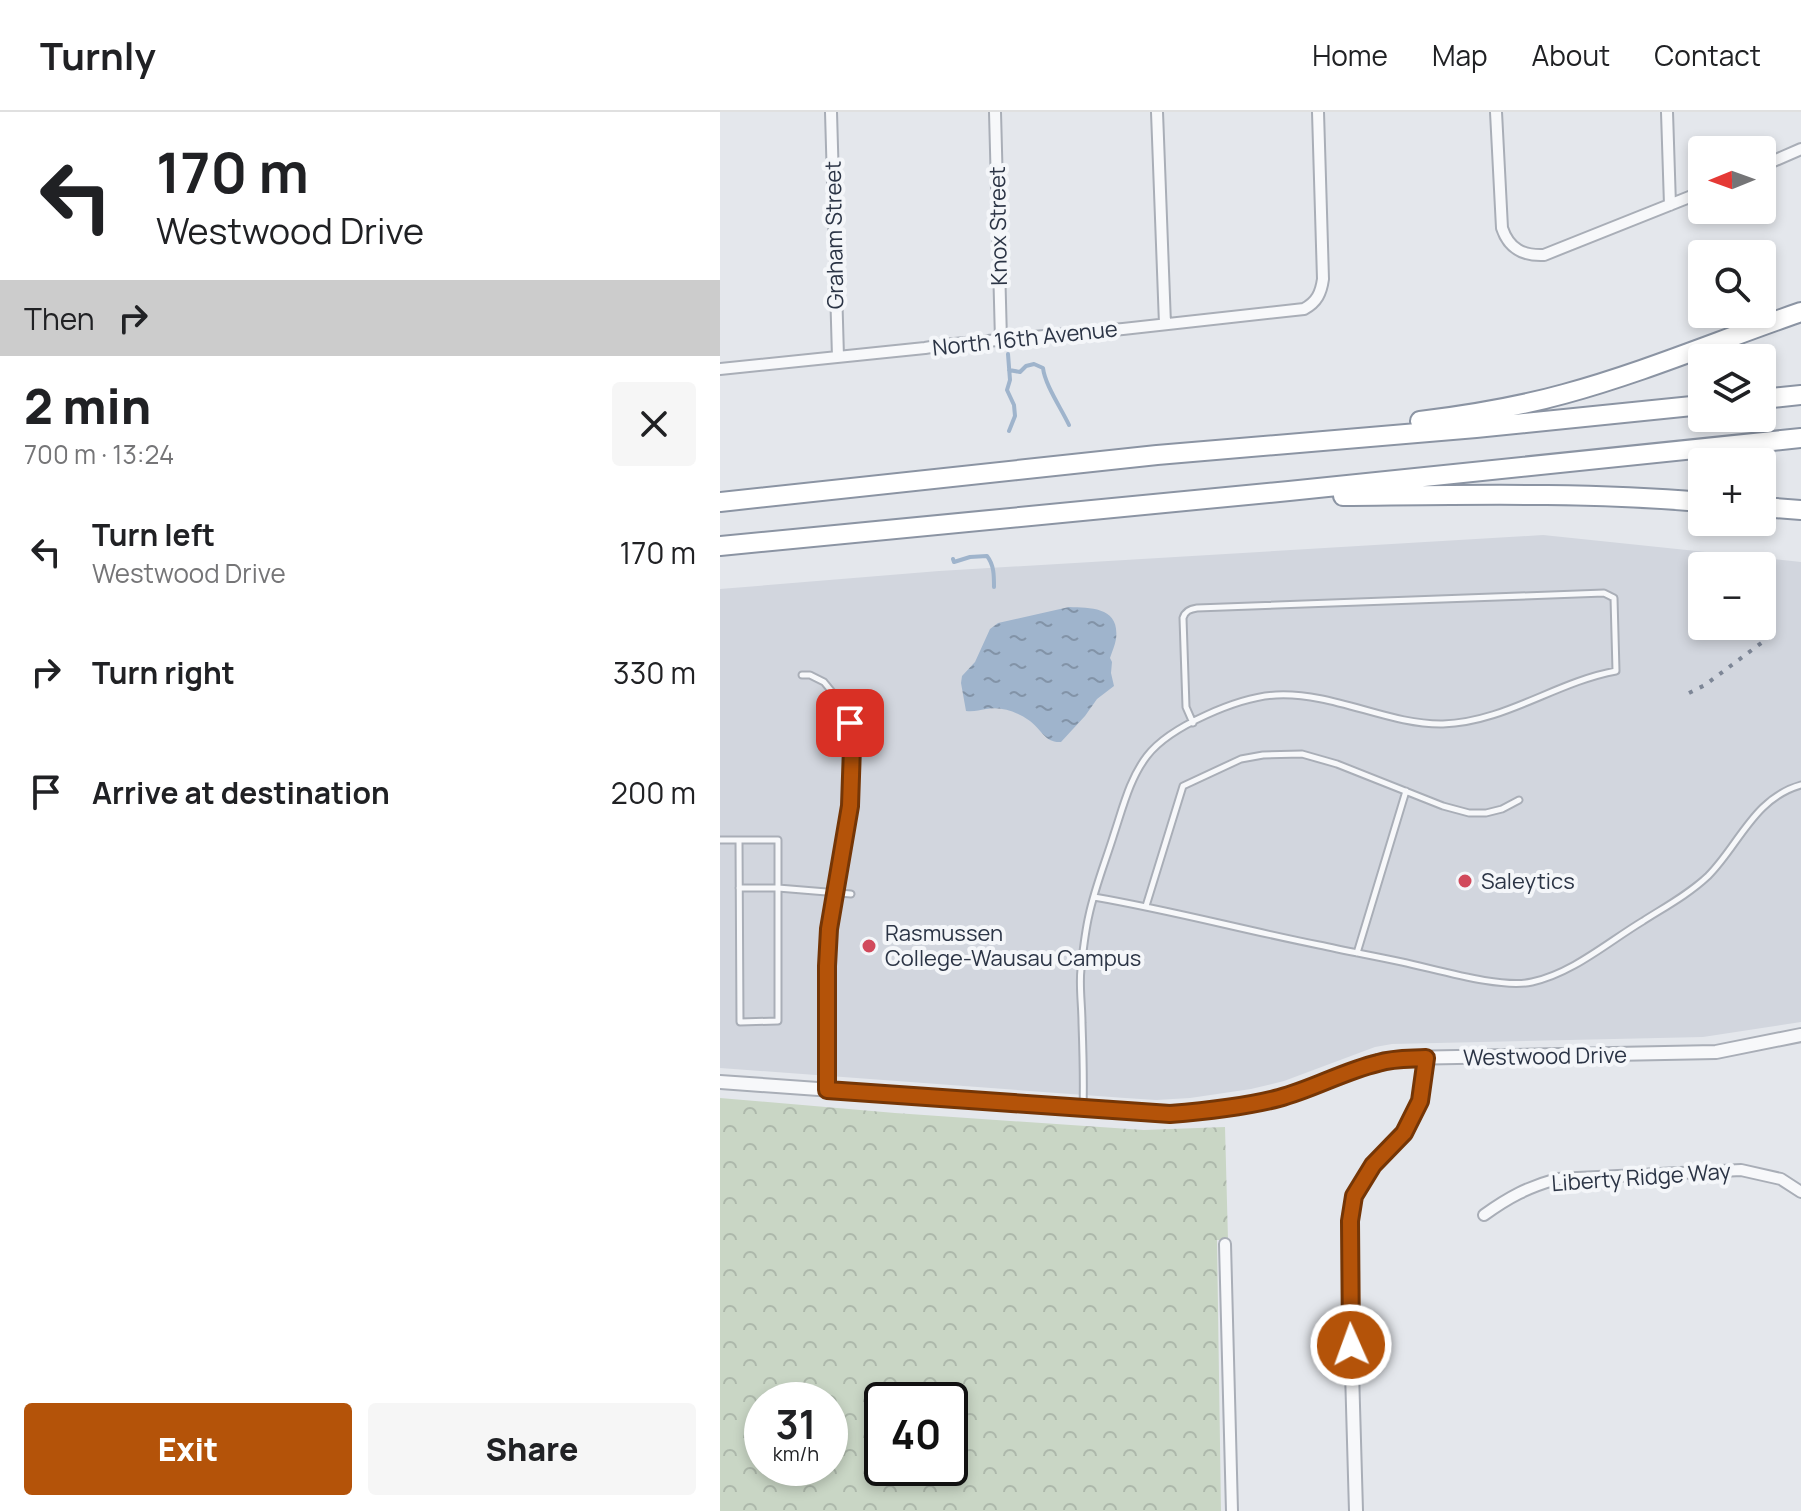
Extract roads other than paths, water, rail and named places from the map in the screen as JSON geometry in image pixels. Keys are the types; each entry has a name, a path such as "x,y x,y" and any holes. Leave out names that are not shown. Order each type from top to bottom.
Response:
{"highway":[{"path":"1295,442 1488,411 1563,395 1801,312"},
{"path":"1776,398 1801,395"},
{"path":"720,502 1100,461 1688,406"},
{"path":"720,546 1801,438"},
{"path":"1289,491 1343,496 1565,494 1688,501"},
{"path":"1776,508 1801,510"}],"street":[{"name":"Graham Street","path":"831,112 838,357"},
{"name":"Knox Street","path":"995,112 1001,340"},
{"path":"1157,112 1165,324"},
{"name":"North 16th Avenue","path":"720,369 1304,309 1313,304 1321,292 1323,279 1318,112"},
{"path":"1496,112 1502,228 1505,238 1516,250 1544,255 1688,198"},
{"path":"1667,112 1670,205"},
{"path":"1776,160 1801,149"},
{"name":"Westwood Drive","path":"720,1082 1170,1114 1230,1108 1296,1093 1375,1063 1402,1058 1716,1052 1801,1035"},
{"path":"1356,1511 1350,1221 1354,1196 1373,1165 1404,1133 1420,1101 1426,1058"},
{"name":"Liberty Ridge Way","path":"1484,1215 1507,1198 1557,1179 1741,1170 1781,1179 1801,1192"},
{"path":"1225,1244 1232,1511"}],"lane":[{"path":"1083,1108 1080,972 1089,915 1123,805 1138,768 1160,742 1172,733 1234,704 1276,695 1323,698 1410,720 1441,724 1476,720 1506,711 1598,674 1616,671 1614,598 1604,593 1190,609 1183,618 1186,707 1193,723"},
{"path":"802,675 810,675 824,682 842,704 850,723 852,747 850,806 829,929 827,1090"},
{"path":"1146,906 1183,786 1241,759 1302,754 1337,764 1443,806 1478,814 1502,809 1519,800"},
{"path":"1094,897 1465,976 1512,983 1531,982 1553,976 1585,958 1687,893 1709,875 1746,825 1767,805 1787,789 1801,785"},
{"path":"1357,953 1406,791"},
{"path":"720,840 739,840 778,840 778,1021 740,1022 739,840"},
{"path":"739,888 851,894"}],"water":[{"path":"1069,607 1103,611 1114,621 1116,639 1110,658 1114,686 1097,699 1061,742 1047,738 1030,721 1009,710 966,711 962,676 975,662 990,629 998,623"}],"waterway":[{"path":"1008,354 1010,380 1007,390 1015,416 1009,431"},
{"path":"1009,370 1020,372 1034,364 1043,368 1069,425"},
{"path":"953,559 954,562 987,556 994,574 994,587"}],"railway":[{"path":"1689,693 1705,685 1765,640"}],"place":[{"name":"Saleytics","path":"1465,881"},
{"name":"Rasmussen College-Wausau Campus","path":"869,946"}]}
